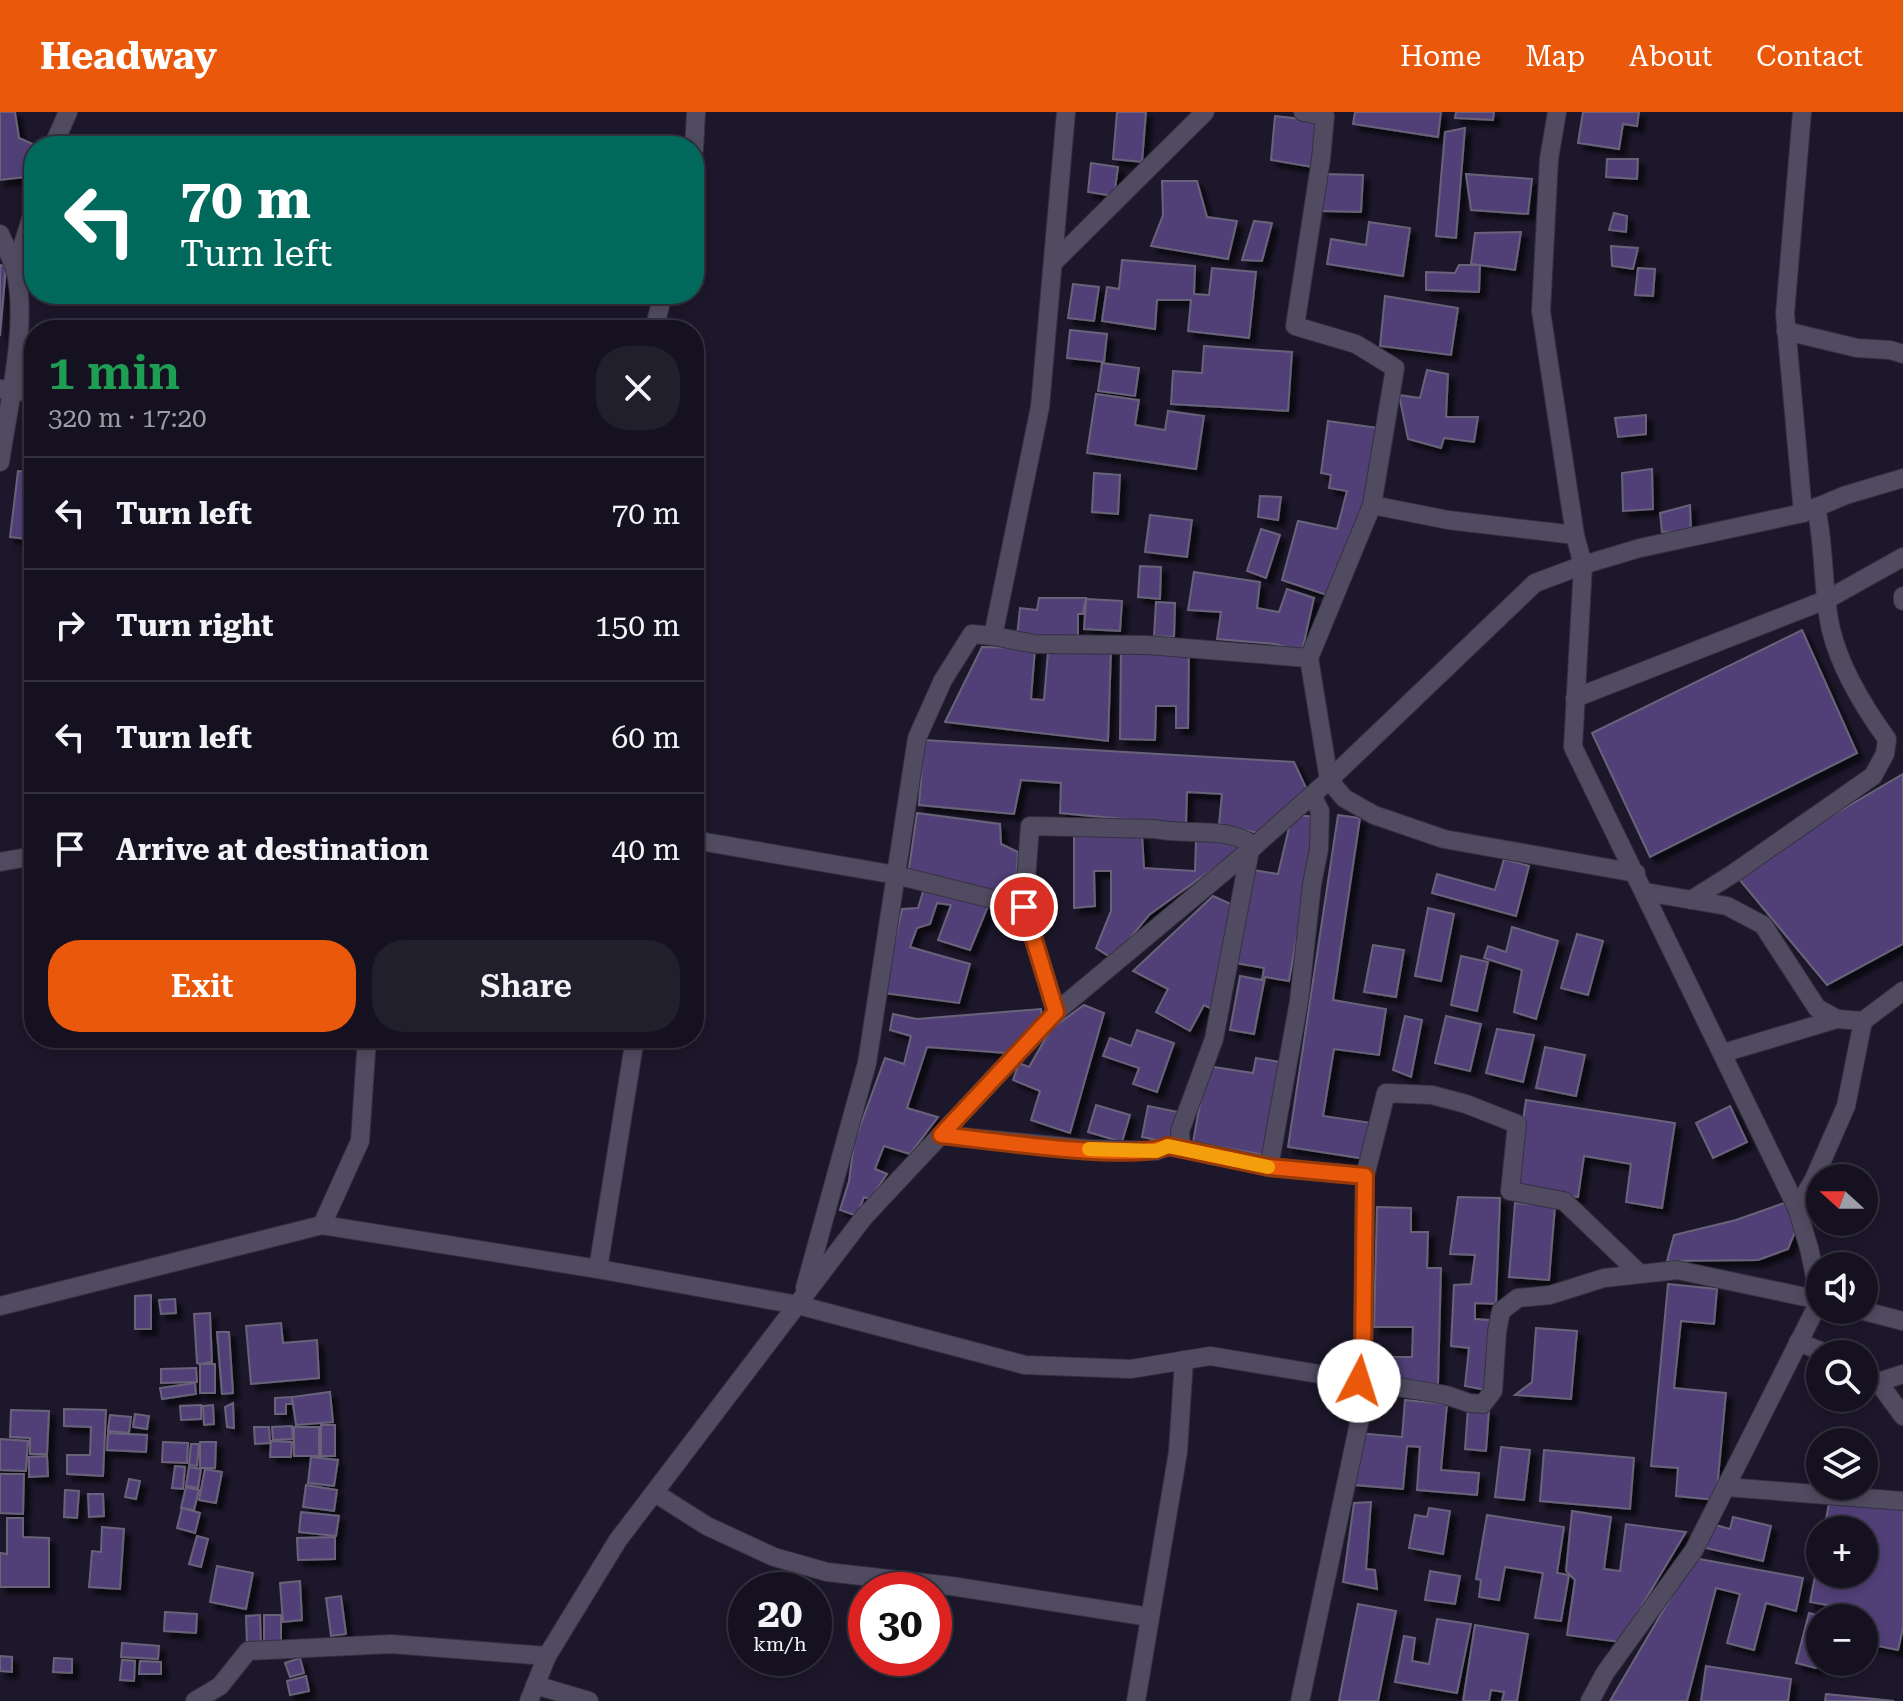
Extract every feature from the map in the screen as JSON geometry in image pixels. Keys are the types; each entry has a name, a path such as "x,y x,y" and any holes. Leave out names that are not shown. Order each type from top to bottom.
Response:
{"street":[{"path":"57,136 68,112"},
{"path":"695,136 696,112"},
{"path":"993,636 1040,407 1066,112"},
{"path":"1053,263 1205,112"},
{"path":"1303,112 1325,114 1295,326 1356,344 1395,368 1372,505 1309,658 1329,780 1344,798 1374,815 1444,839 1636,873"},
{"path":"1557,112 1549,159 1541,311 1575,535 1583,565 1573,747 1797,1208 1810,1252"},
{"path":"1802,112 1786,331 1810,510 1822,532 1830,628 1841,662 1866,710 1887,739 1885,754 1873,776"},
{"path":"0,234 15,270"},
{"path":"0,462 5,389 18,339 15,270 24,241"},
{"path":"1786,331 1857,348 1903,354"},
{"path":"589,1701 532,1693 547,1656 618,1540 864,1217 1056,1012 1329,780 1535,583 1640,548 1810,510 1846,495 1903,478"},
{"path":"1372,505 1448,520 1575,535"},
{"path":"1575,698 1828,599 1903,557"},
{"path":"798,1305 811,1273 867,1063 917,738 943,680 972,634 1035,644 1147,645 1309,658"},
{"path":"1691,900 1873,776 1903,750"},
{"path":"1269,1167 1299,1001 1319,849 1320,811 1312,795"},
{"path":"1056,1012 1024,907 1030,826 1155,829 1172,833 1234,835 1252,848"},
{"path":"704,842 896,875 1024,907"},
{"path":"1181,1148 1180,1131 1214,1039 1252,848"},
{"path":"0,862 24,858"},
{"path":"1645,892 1727,906 1763,925 1817,1008 1837,1019"},
{"path":"1723,1053 1837,1019 1863,1021 1901,996"},
{"path":"1797,1208 1814,1179 1846,1106 1863,1021"},
{"path":"322,1225 360,1141 366,1048"},
{"path":"598,1269 633,1048"},
{"path":"1300,1701 1365,1382 1365,1176 1386,1093 1432,1095 1466,1104 1517,1124 1510,1191 1564,1201 1640,1274"},
{"path":"941,1135 1088,1149 1156,1151 1168,1146 1269,1167 1365,1176"},
{"path":"0,1306 322,1225 798,1305 1025,1365 1131,1369 1210,1356 1483,1404 1493,1391 1501,1311 1518,1298 1550,1295 1604,1278 1677,1270 1806,1297"},
{"path":"1878,1315 1903,1321"},
{"path":"1590,1701 1605,1673 1694,1550 1807,1324"},
{"path":"1798,1342 1806,1345"},
{"path":"1136,1701 1178,1452 1184,1360"},
{"path":"1878,1376 1903,1374"},
{"path":"1878,1386 1903,1416"},
{"path":"1726,1487 1903,1501"},
{"path":"655,1493 707,1526 774,1557 827,1572 951,1586 1150,1617"},
{"path":"195,1701 220,1686 248,1651 391,1644 547,1656"}],"building":[{"path":"0,112 15,112 19,138 24,140 24,177 0,180"},
{"path":"1117,112 1146,112 1142,162 1113,159"},
{"path":"1355,112 1441,112 1438,137 1353,124"},
{"path":"1456,112 1494,112 1493,120 1455,118"},
{"path":"1583,112 1639,112 1637,126 1623,124 1619,149 1578,143"},
{"path":"1275,116 1319,121 1313,167 1271,160"},
{"path":"1465,128 1456,238 1436,236 1445,132"},
{"path":"1607,159 1638,159 1637,179 1606,177"},
{"path":"1091,163 1118,167 1114,196 1088,192"},
{"path":"1324,174 1363,175 1361,212 1322,211"},
{"path":"1466,174 1532,179 1528,214 1471,210"},
{"path":"1162,181 1197,181 1207,217 1237,221 1228,259 1151,246 1163,215"},
{"path":"1614,213 1627,216 1626,232 1609,230"},
{"path":"1254,221 1272,223 1262,261 1242,260"},
{"path":"1369,222 1410,228 1403,276 1327,264 1331,239 1366,245"},
{"path":"1521,232 1515,270 1471,264 1475,233"},
{"path":"1611,246 1638,248 1633,269 1612,266"},
{"path":"1122,260 1195,266 1194,294 1209,295 1212,268 1256,272 1249,338 1188,331 1191,300 1157,300 1155,329 1102,321 1107,287 1119,289"},
{"path":"0,265 6,266 0,336"},
{"path":"1459,265 1480,265 1479,292 1426,290 1426,272 1455,273"},
{"path":"1638,268 1655,269 1653,296 1635,295"},
{"path":"1073,284 1099,287 1094,321 1068,318"},
{"path":"1385,296 1458,308 1451,355 1380,346"},
{"path":"1070,330 1107,334 1104,362 1067,358"},
{"path":"1204,346 1292,352 1288,411 1171,404 1173,371 1202,373"},
{"path":"1102,363 1139,368 1135,396 1098,391"},
{"path":"1427,370 1448,374 1446,417 1478,417 1474,442 1444,438 1441,448 1408,439 1399,395 1420,398"},
{"path":"1096,394 1139,400 1135,425 1165,430 1168,411 1204,416 1196,469 1087,453"},
{"path":"1646,415 1646,434 1618,437 1615,418"},
{"path":"1328,421 1379,428 1367,505 1330,596 1282,580 1298,521 1337,529 1347,491 1329,488 1331,475 1321,473"},
{"path":"1652,469 1653,509 1623,511 1622,473"},
{"path":"18,471 24,472 24,539 10,537"},
{"path":"1094,473 1120,475 1118,514 1092,512"},
{"path":"1260,496 1281,497 1278,520 1258,517"},
{"path":"1690,505 1691,531 1662,532 1660,513"},
{"path":"1150,515 1192,520 1187,557 1145,552"},
{"path":"1261,529 1280,535 1266,578 1247,571"},
{"path":"1140,566 1161,567 1160,599 1138,597"},
{"path":"1194,572 1260,582 1257,608 1279,612 1287,589 1314,598 1302,651 1275,644 1217,639 1221,612 1188,610"},
{"path":"1039,598 1086,598 1083,614 1078,614 1078,636 1017,636 1020,608 1037,610"},
{"path":"1086,599 1122,601 1120,631 1084,629"},
{"path":"1156,602 1175,603 1174,637 1154,636"},
{"path":"1802,630 1857,753 1650,857 1592,733"},
{"path":"982,647 1035,648 1031,699 1044,700 1048,652 1111,650 1108,741 945,722"},
{"path":"1121,651 1189,651 1188,728 1176,728 1176,706 1156,706 1155,740 1120,739"},
{"path":"924,740 1294,762 1307,790 1262,834 1219,824 1222,794 1187,792 1186,825 1060,813 1061,783 1021,780 1014,814 919,805"},
{"path":"1903,774 1903,944 1827,985 1734,873"},
{"path":"917,813 1000,824 1001,844 1018,852 1015,895 908,875"},
{"path":"1292,815 1318,817 1289,981 1265,977 1254,1034 1230,1030 1240,976 1262,980 1264,968 1235,963 1253,870 1278,874"},
{"path":"1338,815 1360,818 1333,1000 1386,1009 1379,1055 1334,1049 1323,1116 1372,1123 1366,1159 1288,1147"},
{"path":"1074,832 1142,835 1144,868 1195,871 1196,840 1246,845 1149,915 1113,959 1096,948 1111,911 1111,871 1094,871 1095,906 1074,908"},
{"path":"1504,859 1529,866 1516,916 1432,893 1437,874 1495,890"},
{"path":"925,885 989,904 970,950 938,940 951,905 937,903 930,924 917,928 910,947 970,964 959,1003 883,993 902,909 918,908"},
{"path":"1213,896 1231,904 1212,1009 1204,1005 1190,1031 1156,1012 1168,989 1133,971"},
{"path":"1428,908 1454,914 1441,981 1415,976"},
{"path":"1512,927 1558,941 1536,1019 1514,1012 1522,970 1484,958 1488,946 1506,952"},
{"path":"1577,934 1603,941 1588,995 1561,988"},
{"path":"1373,945 1404,950 1396,997 1364,992"},
{"path":"1461,956 1488,962 1477,1011 1451,1005"},
{"path":"1084,1005 1104,1013 1070,1133 1031,1120 1040,1091 1013,1080 1019,1063 1029,1067 1051,1029"},
{"path":"1041,1009 1042,1021 1006,1053 927,1047 907,1108 938,1117 910,1154 884,1146 875,1169 887,1174 870,1199 864,1197 857,1216 840,1210 849,1181 854,1143 885,1058 904,1064 911,1036 890,1030 893,1014 917,1019"},
{"path":"1405,1016 1422,1020 1411,1077 1393,1070"},
{"path":"1446,1016 1481,1024 1470,1071 1435,1063"},
{"path":"1497,1029 1534,1035 1523,1082 1486,1073"},
{"path":"1137,1030 1174,1043 1157,1092 1133,1084 1139,1068 1103,1056 1110,1038 1131,1046"},
{"path":"1545,1047 1585,1055 1576,1096 1536,1088"},
{"path":"1256,1058 1281,1062 1265,1155 1193,1142 1207,1066 1253,1073"},
{"path":"1526,1100 1675,1123 1662,1208 1626,1202 1631,1164 1584,1156 1578,1197 1513,1187"},
{"path":"1096,1105 1130,1115 1122,1142 1088,1132"},
{"path":"1148,1106 1178,1112 1172,1143 1142,1137"},
{"path":"1730,1106 1747,1142 1713,1158 1696,1123"},
{"path":"1458,1197 1500,1198 1496,1304 1475,1303 1475,1319 1490,1320 1486,1390 1465,1386 1469,1348 1451,1346 1454,1285 1471,1284 1475,1255 1450,1254"},
{"path":"1787,1202 1797,1227 1788,1249 1758,1260 1667,1261 1674,1235 1736,1220"},
{"path":"1515,1203 1555,1206 1549,1280 1509,1277"},
{"path":"1377,1207 1411,1208 1411,1232 1428,1232 1427,1268 1441,1268 1438,1384 1391,1383 1391,1357 1412,1357 1413,1327 1374,1327"},
{"path":"1668,1284 1717,1289 1714,1324 1681,1321 1674,1388 1726,1393 1716,1500 1676,1496 1678,1468 1651,1466"},
{"path":"151,1295 151,1329 135,1329 135,1296"},
{"path":"175,1299 176,1313 161,1314 159,1300"},
{"path":"210,1313 212,1362 200,1364 197,1363 194,1314"},
{"path":"281,1323 283,1343 317,1340 319,1378 251,1384 246,1326"},
{"path":"1536,1328 1577,1331 1571,1399 1515,1395 1532,1382"},
{"path":"217,1332 229,1332 233,1393 222,1394"},
{"path":"200,1364 215,1364 215,1393 200,1393"},
{"path":"196,1368 197,1382 161,1383 161,1369"},
{"path":"195,1383 196,1394 162,1399 160,1388"},
{"path":"330,1392 333,1422 296,1425 292,1397"},
{"path":"292,1397 292,1404 286,1404 286,1414 275,1414 275,1398"},
{"path":"1405,1400 1447,1404 1441,1470 1479,1473 1477,1495 1417,1490 1420,1447 1407,1446 1403,1489 1354,1485 1358,1433 1402,1437"},
{"path":"233,1403 234,1428 227,1427 225,1407"},
{"path":"201,1405 201,1419 181,1420 180,1406"},
{"path":"213,1405 214,1424 204,1425 203,1406"},
{"path":"1468,1408 1489,1410 1486,1451 1465,1449"},
{"path":"64,1409 106,1410 103,1476 67,1474 67,1455 90,1455 91,1427 64,1426"},
{"path":"11,1410 49,1411 47,1454 30,1454 30,1438 10,1437"},
{"path":"135,1414 149,1416 147,1429 133,1427"},
{"path":"110,1415 131,1417 129,1433 108,1431"},
{"path":"321,1425 335,1425 335,1456 321,1456"},
{"path":"292,1426 293,1439 273,1440 272,1427"},
{"path":"254,1427 269,1427 270,1443 255,1444"},
{"path":"294,1427 319,1427 319,1456 294,1456"},
{"path":"108,1433 147,1435 146,1452 107,1450"},
{"path":"0,1439 28,1441 26,1471 0,1470"},
{"path":"271,1441 292,1442 291,1457 270,1457"},
{"path":"163,1442 188,1443 187,1463 162,1462"},
{"path":"200,1442 216,1442 215,1468 200,1468"},
{"path":"191,1444 199,1444 197,1466 189,1465"},
{"path":"1501,1447 1530,1450 1524,1500 1495,1497"},
{"path":"1544,1450 1634,1458 1630,1509 1540,1501"},
{"path":"47,1456 48,1476 29,1477 29,1457"},
{"path":"311,1457 338,1460 334,1486 308,1483"},
{"path":"175,1466 185,1467 183,1489 172,1488"},
{"path":"189,1467 201,1469 198,1488 186,1486"},
{"path":"205,1469 222,1472 216,1503 199,1500"},
{"path":"0,1474 24,1474 23,1514 0,1513"},
{"path":"129,1479 140,1481 136,1499 125,1497"},
{"path":"306,1485 337,1490 334,1511 303,1507"},
{"path":"186,1487 199,1490 194,1510 181,1508"},
{"path":"65,1490 79,1491 77,1518 64,1517"},
{"path":"88,1494 103,1494 104,1516 89,1517"},
{"path":"1830,1500 1903,1510 1903,1628 1898,1650 1878,1646 1878,1604 1810,1602 1813,1588 1878,1588 1878,1516 1827,1516"},
{"path":"1371,1502 1366,1569 1375,1570 1377,1589 1343,1582 1354,1503"},
{"path":"182,1508 200,1513 195,1533 177,1528"},
{"path":"1429,1508 1450,1511 1443,1554 1409,1548 1415,1515 1427,1517"},
{"path":"1572,1511 1611,1517 1604,1569 1620,1571 1626,1524 1686,1532 1620,1642 1567,1635 1575,1580 1566,1571"},
{"path":"301,1512 339,1516 336,1536 299,1532"},
{"path":"1487,1515 1564,1527 1557,1573 1569,1575 1561,1621 1535,1618 1543,1573 1505,1567 1499,1600 1479,1597 1481,1580 1476,1579"},
{"path":"1733,1517 1771,1526 1763,1561 1706,1548 1712,1524 1730,1529"},
{"path":"7,1518 23,1518 23,1537 49,1538 49,1587 0,1587 0,1553 7,1554"},
{"path":"102,1527 124,1529 120,1589 89,1587 92,1551 101,1552"},
{"path":"197,1536 208,1539 201,1567 189,1564"},
{"path":"335,1537 335,1559 298,1560 297,1538"},
{"path":"1694,1558 1803,1578 1796,1611 1766,1603 1754,1650 1727,1643 1740,1594 1716,1588 1687,1701 1610,1701"},
{"path":"217,1566 253,1573 246,1609 210,1602"},
{"path":"1430,1571 1460,1576 1455,1604 1425,1600"},
{"path":"300,1581 302,1620 283,1622 280,1583"},
{"path":"341,1596 346,1634 331,1636 326,1598"},
{"path":"1358,1604 1396,1611 1378,1701 1339,1701"},
{"path":"165,1612 197,1614 196,1633 164,1631"},
{"path":"260,1615 261,1645 247,1646 246,1616"},
{"path":"264,1615 281,1615 281,1644 264,1644"},
{"path":"1437,1619 1471,1624 1457,1693 1395,1682 1404,1636 1415,1638 1412,1661 1429,1664"},
{"path":"1475,1625 1528,1634 1517,1701 1502,1701 1504,1692 1491,1690 1489,1701 1463,1701"},
{"path":"1806,1625 1806,1666 1796,1663"},
{"path":"122,1643 159,1646 158,1659 121,1657"},
{"path":"0,1656 12,1657 12,1672 0,1671"},
{"path":"54,1658 72,1659 72,1673 53,1672"},
{"path":"300,1658 304,1673 290,1677 285,1663"},
{"path":"122,1660 135,1661 134,1681 120,1680"},
{"path":"140,1661 161,1662 161,1674 139,1674"},
{"path":"1706,1666 1791,1679 1788,1701 1701,1701"},
{"path":"306,1676 309,1691 290,1695 287,1681"},
{"path":"1826,1694 1894,1701 1825,1701"}],"slow traffic":[{"path":"1089,1149 1156,1151 1168,1146 1268,1167"}],"route":[{"path":"1024,907 1056,1012 941,1135 1088,1149 1156,1151 1168,1146 1269,1167 1365,1176 1363,1360 1359,1381"}]}
